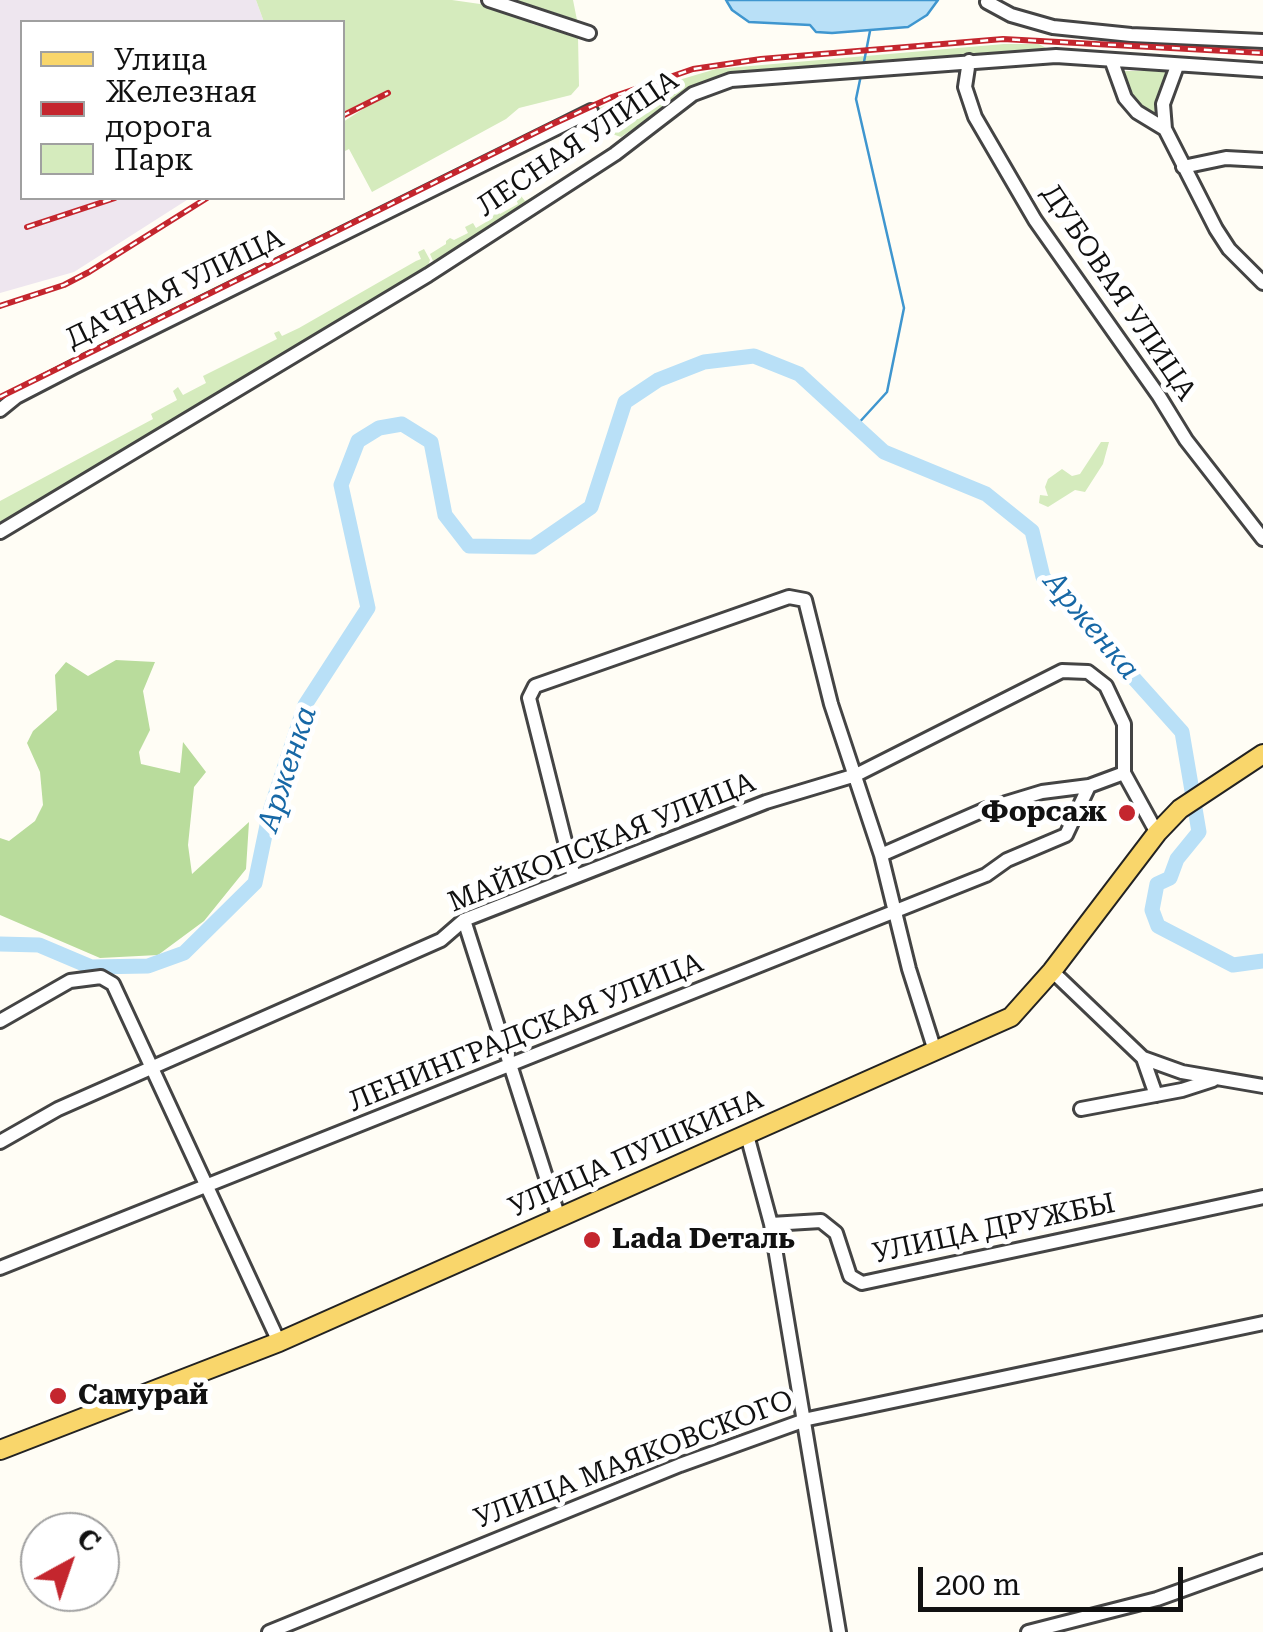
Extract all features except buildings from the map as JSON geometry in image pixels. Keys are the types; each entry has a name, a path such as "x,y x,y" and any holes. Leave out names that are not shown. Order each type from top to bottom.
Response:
{"main road":[{"name":"УЛИЦА ПУШКИНА","path":"0,1450 279,1342 1011,1017 1052,972 1156,832 1180,808 1263,754"}],"street":[{"path":"489,0 589,33"},
{"path":"987,2 1011,15 1053,27 1132,36 1263,41"},
{"name":"ЛЕСНАЯ УЛИЦА","path":"0,532 437,270 615,154 692,94 731,80 1056,56 1263,70"},
{"name":"ДУБОВАЯ УЛИЦА","path":"968,61 965,87 974,118 1035,220 1160,396 1196,454 1263,539"},
{"path":"1112,62 1130,105 1165,128"},
{"path":"1177,66 1163,104 1165,128 1229,250 1263,283"},
{"name":"ДАЧНАЯ УЛИЦА","path":"0,410 74,367 591,112"},
{"path":"1183,167 1226,158 1263,160"},
{"path":"574,877 528,698 536,686 738,614 789,598 806,600 831,704 881,855 936,1051"},
{"name":"МАЙКОПСКАЯ УЛИЦА","path":"0,1142 58,1110 441,940 464,920 766,802 856,775 1062,671 1088,672 1106,686 1124,724 1124,773"},
{"path":"881,855 986,809 1042,792 1089,786 1124,773 1156,832"},
{"name":"ЛЕНИНГРАДСКАЯ УЛИЦА","path":"0,1268 986,876 1007,860 1066,835 1089,786"},
{"path":"464,920 560,1218"},
{"path":"1052,972 1143,1058 1182,1072 1263,1086"},
{"path":"0,1022 70,981 101,977 113,984 279,1342"},
{"path":"1143,1058 1156,1095"},
{"path":"1082,1109 1215,1079"},
{"path":"747,1134 770,1224 839,1632"},
{"name":"УЛИЦА ДРУЖБЫ","path":"770,1224 821,1221 836,1233 850,1276 862,1283 1263,1197"},
{"name":"УЛИЦА МАЯКОВСКОГО","path":"270,1632 680,1465 804,1420 1263,1323"},
{"path":"1028,1632 1157,1598 1263,1561"}],"shaded area":[{"path":"0,0 256,0 263,20 20,20 20,200 187,200 74,272 0,293"}],"green space":[{"path":"256,0 452,0 501,7 522,14 532,24 578,37 579,86 571,95 519,108 506,119 372,192 349,149 345,151 345,121 363,109 361,105 345,111 345,20 263,20"},
{"path":"511,0 573,0 577,20 528,4"},
{"path":"1039,44 1046,48 1038,53 770,71 682,96 621,137 609,133 596,114 597,109 638,92 716,69"},
{"path":"1125,71 1170,74 1156,121 1135,108 1121,75"},
{"path":"548,188 548,193 433,261 430,254 450,238 468,233 465,227 473,223 476,228 493,218 491,213 496,209 500,214 518,204 516,199 521,196 525,201"},
{"path":"424,249 430,260 428,266 155,433 0,522 0,501 153,419 151,414 177,400 173,391 178,387 183,395 206,383 203,376 277,339 274,333 279,331 282,336 299,328 421,259 418,252"},
{"path":"1101,442 1109,442 1103,464 1085,492 1075,490 1048,507 1039,503 1040,495 1048,496 1048,479 1062,469 1072,476 1080,474"},
{"path":"116,660 155,662 143,691 150,730 139,752 141,764 180,773 183,742 206,772 194,787 188,845 192,874 249,822 246,869 204,921 158,955 100,958 0,915 0,838 9,841 35,821 43,805 40,772 27,743 33,731 57,710 55,675 66,662 88,676"}],"water":[{"path":"726,0 938,0 927,15 908,27 832,33 816,32 810,25 749,22 732,10"}],"waterway":[{"path":"863,67 870,31"},
{"path":"856,426 887,392 904,308 856,99 861,75"},
{"name":"Арженка","path":"0,944 39,945 91,967 148,966 184,953 255,883 270,811 305,705 368,608 341,485 358,441 379,428 402,424 431,442 445,515 469,546 533,547 591,507 625,402 658,380 704,362 754,356 799,374 884,452 986,494 1032,531 1043,577 1182,732 1199,832 1177,859 1170,878 1157,884 1152,910 1158,926 1233,965 1263,961"}],"railway":[{"path":"0,397 553,124 612,97 693,69 761,59 1003,39 1263,53"},
{"path":"345,114 388,93"},
{"path":"27,227 109,200"},
{"path":"0,306 64,285 89,272 204,200"}],"place":[{"name":"Форсаж","path":"1127,813"},
{"name":"Lada Dеталь","path":"592,1240"},
{"name":"Самурай","path":"58,1396"}]}
